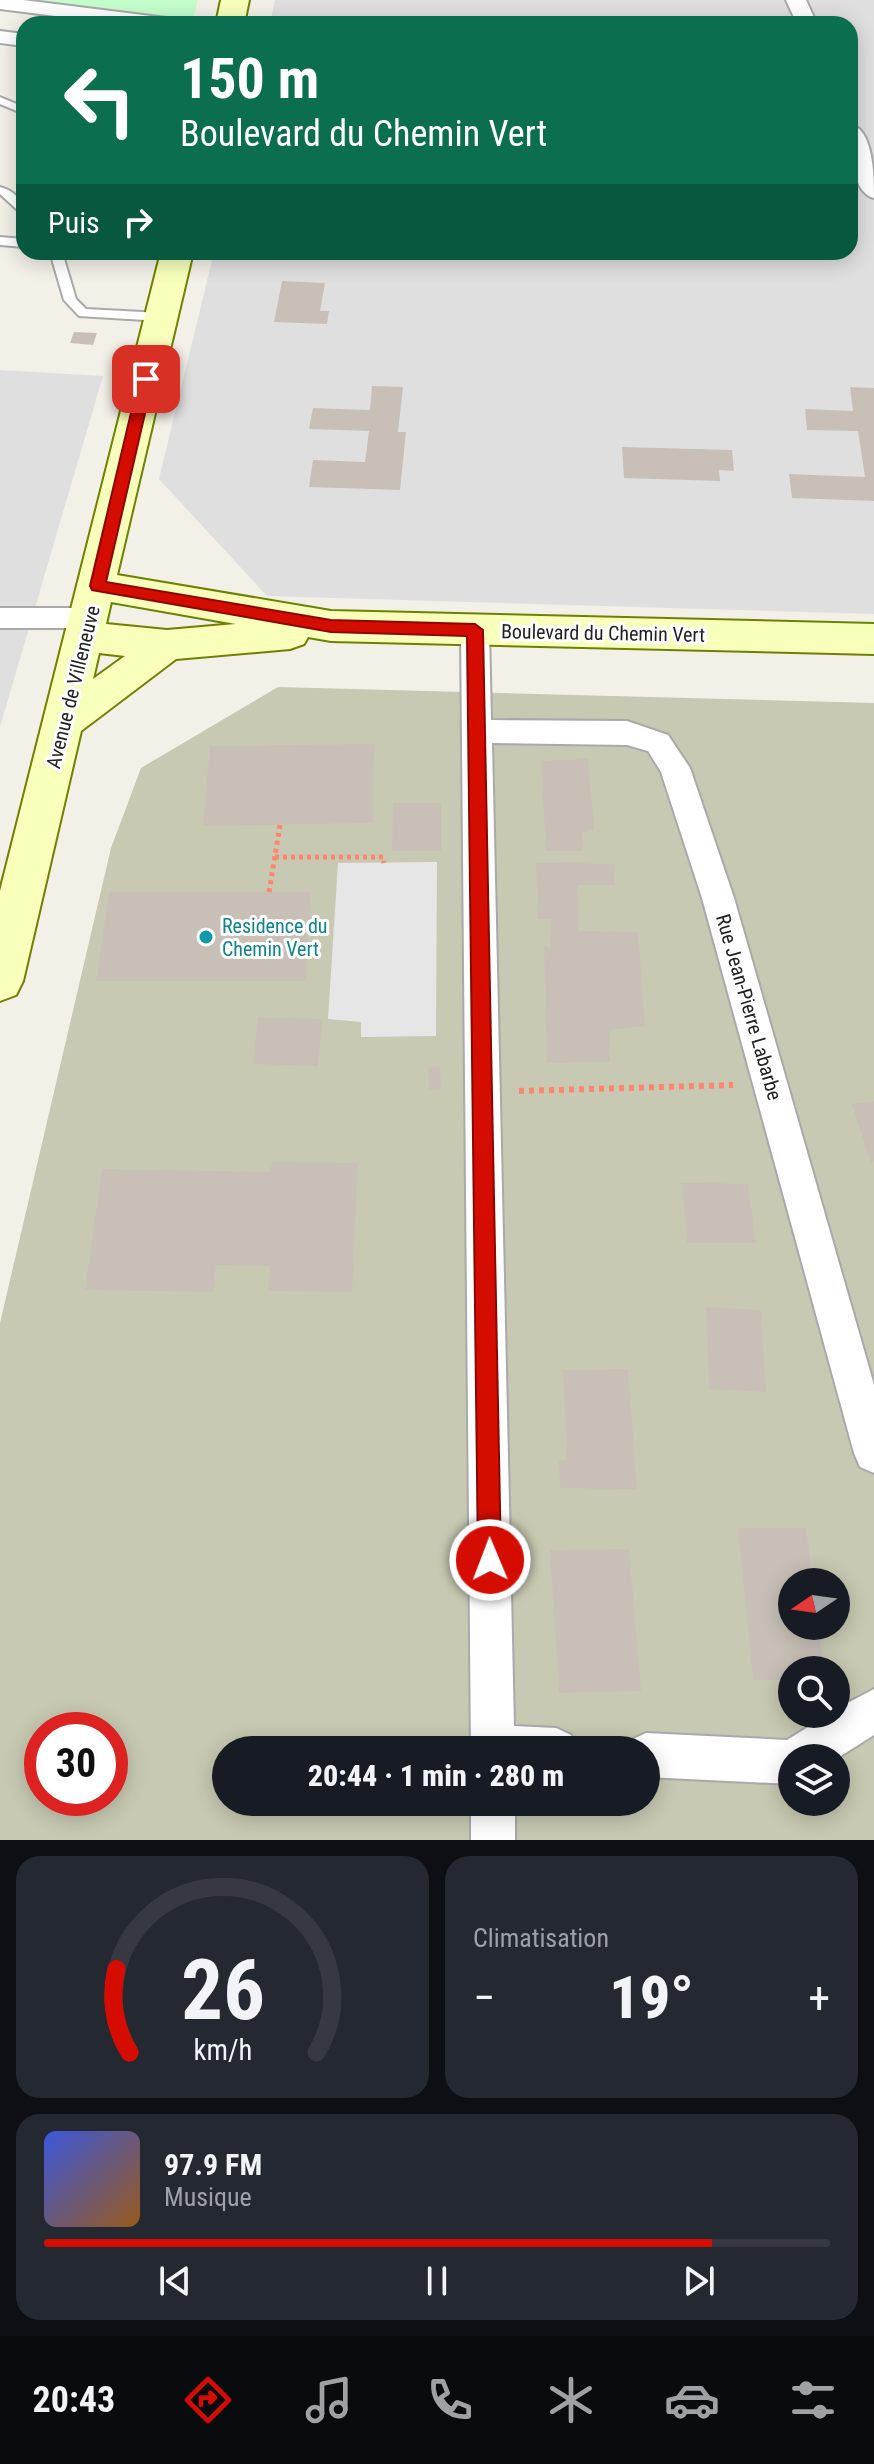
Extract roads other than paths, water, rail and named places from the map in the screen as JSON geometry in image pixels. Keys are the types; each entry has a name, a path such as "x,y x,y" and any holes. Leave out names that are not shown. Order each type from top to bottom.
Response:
{"street":[{"path":"0,3 103,16"},
{"path":"858,150 874,191"},
{"name":"Avenue de Villeneuve","path":"0,981 175,260"},
{"path":"0,618 91,614"},
{"name":"Boulevard du Chemin Vert","path":"91,614 167,645 274,637 331,626"},
{"name":"Boulevard du Chemin Vert","path":"91,614 331,626 874,639"},
{"path":"475,630 493,1736"},
{"path":"65,721 167,645"},
{"name":"Rue Jean-Pierre Labarbe","path":"476,731 627,733 658,743 675,768 718,898 874,1453"},
{"path":"820,1744 874,1710"},
{"path":"660,1756 778,1761"},
{"path":"493,1816 493,1840"}],"lane":[{"path":"0,190 9,194 16,203"},
{"path":"58,260 70,300 83,313 161,317"}],"place":[{"name":"Residence du Chemin Vert","path":"206,937"}]}
